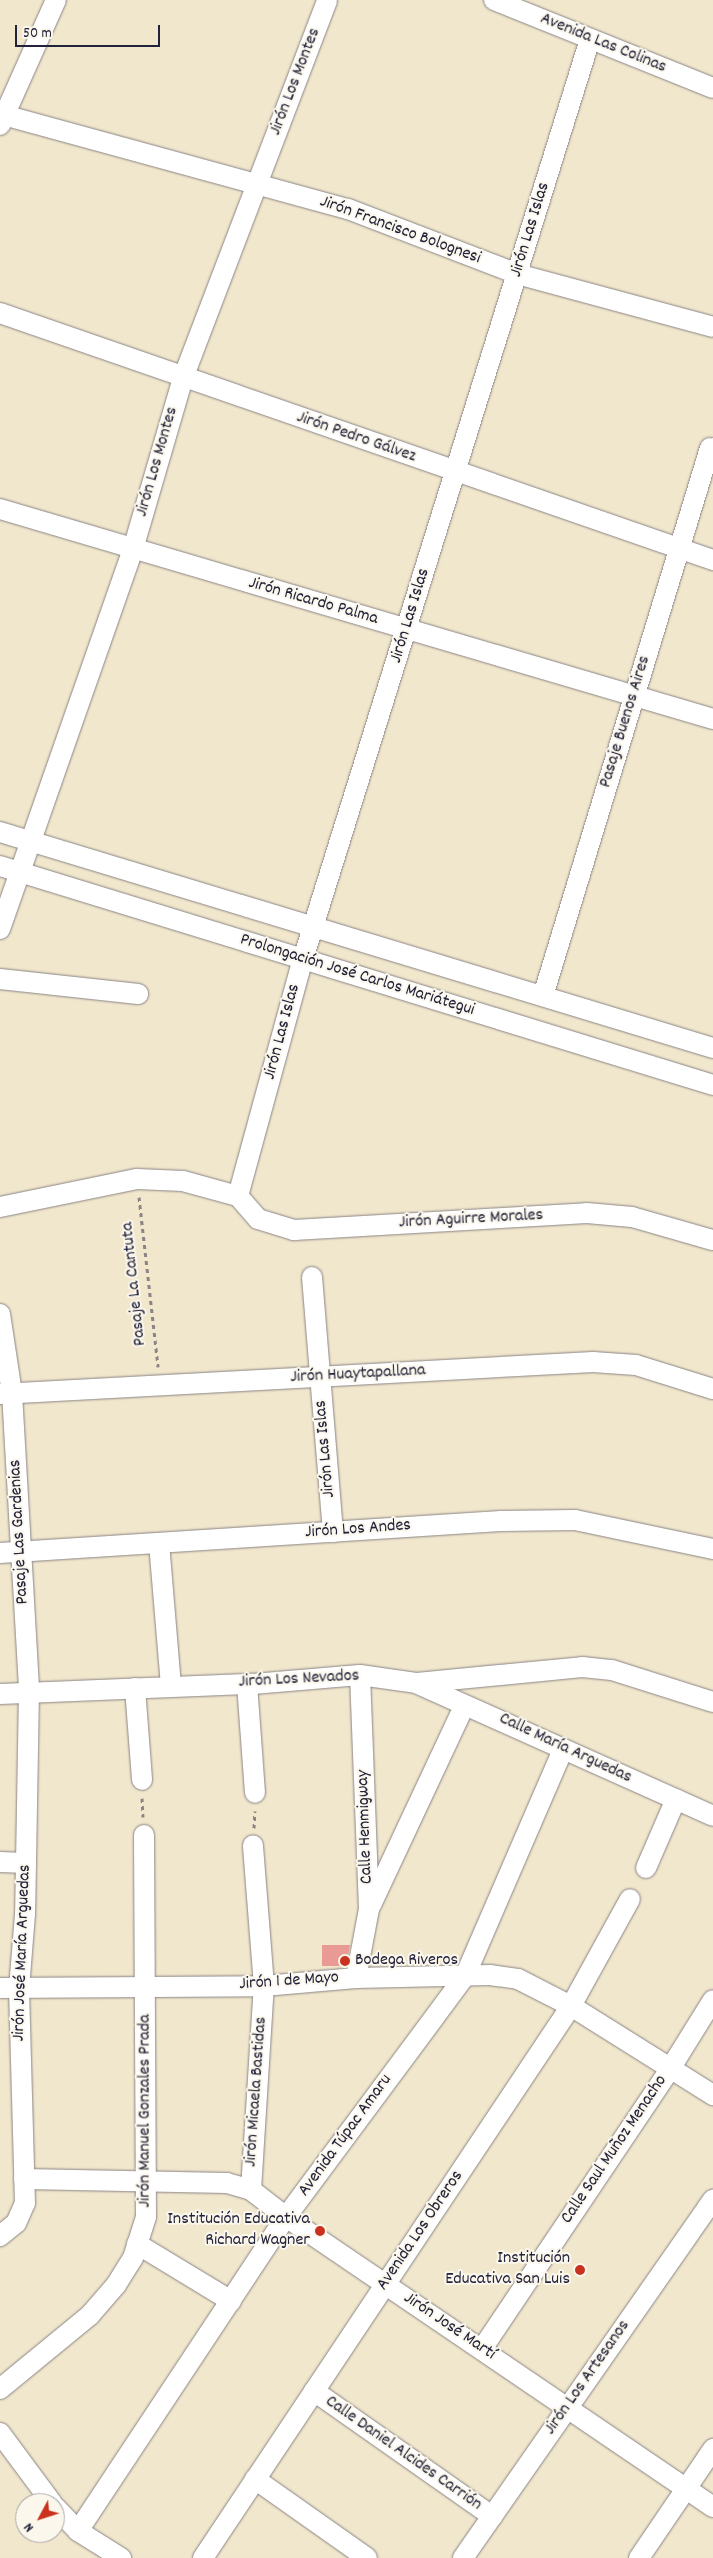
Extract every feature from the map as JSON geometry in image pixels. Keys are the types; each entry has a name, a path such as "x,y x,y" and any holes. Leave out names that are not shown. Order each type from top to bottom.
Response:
{"street":[{"path":"1,118 56,0"},
{"name":"Jirón Los Montes","path":"0,928 133,549 183,378 327,0"},
{"name":"Avenida Las Colinas","path":"494,0 713,88"},
{"name":"Jirón Las Islas","path":"238,1196 303,959 315,927 590,39"},
{"name":"Jirón Francisco Bolognesi","path":"1,118 348,209 517,274 713,327"},
{"name":"Jirón Pedro Gálvez","path":"0,313 183,378 713,560"},
{"name":"Pasaje Buenos Aires","path":"543,996 710,448"},
{"name":"Jirón Ricardo Palma","path":"1,511 713,719"},
{"name":"Prolongación José Carlos Mariátegui","path":"0,832 713,1048"},
{"name":"Prolongación José Carlos Mariátegui","path":"0,866 713,1085"},
{"path":"0,979 138,994"},
{"path":"0,1207 137,1179 183,1181 238,1196"},
{"name":"Jirón Aguirre Morales","path":"238,1196 258,1219 294,1230 587,1214 632,1217 713,1240"},
{"name":"Jirón Las Islas","path":"312,1277 333,1532"},
{"name":"Pasaje Las Gardenias","path":"0,1314 22,1551 29,1691"},
{"name":"Jirón Huaytapallana","path":"6,1393 594,1362 636,1365 713,1389"},
{"name":"Jirón Los Andes","path":"0,1553 501,1521 575,1520 713,1548"},
{"path":"159,1543 171,1687"},
{"name":"Jirón Los Nevados","path":"0,1694 29,1691 247,1684 360,1675 416,1683 582,1667 612,1670 713,1702"},
{"name":"Calle Henmigway","path":"356,1978 369,1909 360,1675"},
{"name":"Calle María Arguedas","path":"416,1683 713,1816"},
{"path":"247,1684 255,1793"},
{"path":"135,1688 142,1780"},
{"name":"Jirón José María Arguedas","path":"0,2236 16,2223 22,2212 24,2179 9,1989 26,1862 29,1691"},
{"path":"369,1909 460,1715"},
{"name":"Avenida Túpac Amaru","path":"78,2531 286,2218 465,1976 563,1749"},
{"path":"646,1868 676,1799"},
{"name":"Jirón Manuel Gonzales Prada","path":"0,2389 90,2315 116,2285 137,2244 146,2217 144,1834"},
{"name":"Jirón Micaela Bastidas","path":"251,2190 264,1986 253,1845"},
{"path":"0,1862 26,1862"},
{"name":"Avenida Los Obreros","path":"203,2558 571,2006 630,1899"},
{"name":"Jirón 1 de Mayo","path":"9,1989 264,1986 356,1978 465,1976 518,1979 571,2006 713,2095"},
{"name":"Calle Saul Muñoz Menacho","path":"482,2349 670,2069 713,2000"},
{"name":"Jirón José Martí","path":"24,2179 227,2183 251,2190 286,2218 688,2488 713,2507"},
{"name":"Jirón Los Artesanos","path":"463,2558 713,2199"},
{"path":"137,2244 231,2301"},
{"name":"Calle Daniel Alcides Carrión","path":"314,2391 492,2516"},
{"path":"0,2433 45,2493"},
{"path":"639,2558 713,2449"},
{"path":"255,2479 367,2558"},
{"path":"65,2517 78,2531 121,2558"}],"path":[{"name":"Pasaje La Cantuta","path":"137,1179 160,1385"},
{"path":"142,1780 144,1834"},
{"path":"253,1845 255,1793"}],"building":[{"path":"322,1945 350,1945 346,1966 322,1966"}],"place":[{"name":"Bodega Riveros","path":"345,1961"},
{"name":"Institución Educativa Richard Wagner","path":"320,2231"},
{"name":"Institución Educativa San Luis","path":"580,2270"}]}
